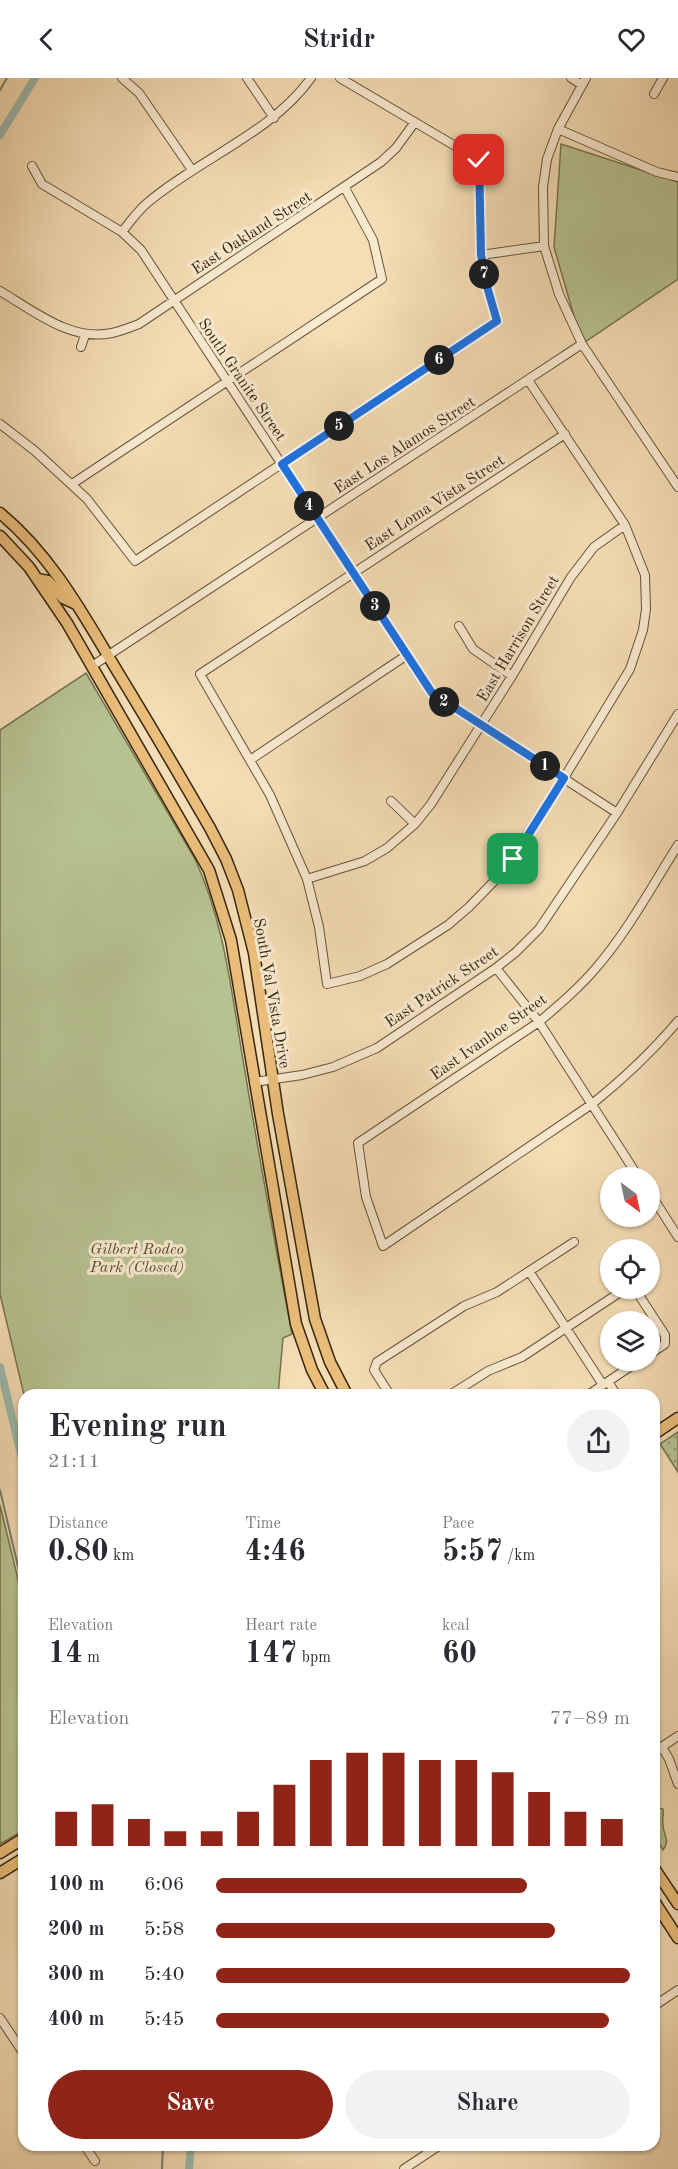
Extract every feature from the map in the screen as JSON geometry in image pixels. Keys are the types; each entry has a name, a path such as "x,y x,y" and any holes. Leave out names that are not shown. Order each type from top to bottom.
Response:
{"main road":[{"name":"South Val Vista Drive","path":"0,513 20,530 42,554 77,604 226,859 238,890 254,952 306,1273 321,1339 344,1389"},
{"path":"0,522 20,530"},
{"name":"South Val Vista Drive","path":"0,536 37,579 92,666 209,870 231,940 296,1324 312,1370 322,1389"},
{"path":"37,579 48,581 63,598 77,604"},
{"path":"288,1277 306,1273"},
{"path":"660,1430 678,1418"},
{"path":"0,1853 18,1842"},
{"path":"0,1873 18,1862"},
{"path":"660,1877 678,1904"},
{"path":"660,1910 678,1938"}],"street":[{"path":"122,78 140,93 192,170"},
{"path":"247,78 274,118"},
{"path":"122,232 144,205 192,170 274,118 299,95 311,78"},
{"path":"0,424 87,499 135,561 497,321 481,255 479,160 340,78"},
{"path":"571,78 584,81 558,129 547,159 543,187 544,246 559,294 582,344 678,487"},
{"path":"654,94 663,78"},
{"name":"East Oakland Street","path":"85,334 112,333 139,324 381,162 396,148 415,122"},
{"path":"558,129 657,172 678,177"},
{"name":"South Granite Street","path":"32,166 42,184 122,232 141,250 432,693 617,813"},
{"path":"72,484 382,279 373,240 345,188"},
{"path":"481,255 544,246"},
{"path":"0,291 54,324 85,334 81,347"},
{"name":"East Los Alamos Street","path":"92,666 582,344"},
{"path":"407,655 250,760 283,821 307,879 319,927 327,984 360,976 387,964 448,925 498,878 513,859 630,669 643,630 646,609 645,575 625,525 528,380"},
{"name":"East Loma Vista Street","path":"250,760 200,674 565,434"},
{"name":"East Harrison Street","path":"307,879 365,861 387,848 415,824 431,804 513,676 571,577 594,547 625,525"},
{"path":"459,626 473,648 513,676"},
{"name":"East Patrick Street","path":"254,1082 333,1068 377,1048 496,968 539,929 677,720"},
{"path":"391,801 415,824"},
{"name":"East Ivanhoe Street","path":"592,1104 382,1245 366,1197 358,1143 539,1022 565,999 596,968 625,930 678,845"},
{"path":"496,968 539,1022 632,1167"},
{"path":"592,1104 657,1046 678,1021"},
{"path":"660,1209 678,1237"},
{"path":"386,1389 375,1373 374,1367 377,1362 464,1306 498,1292 574,1242"},
{"path":"529,1271 603,1387 625,1371"},
{"path":"460,1389 488,1371 522,1357 610,1299"},
{"path":"660,1327 665,1335 665,1340 660,1347"},
{"path":"660,1748 678,1736"},
{"path":"660,1751 669,1759 678,1784"},
{"path":"660,2002 678,1990"},
{"path":"0,2018 18,2045"},
{"path":"88,2151 95,2161"},
{"path":"404,2169 431,2151"}],"green space":[{"path":"561,144 678,182 678,279 582,344 554,247"},
{"name":"Gilbert Rodeo Park (Closed)","path":"86,673 195,859 221,935 292,1334 283,1338 279,1389 23,1389 0,1294 0,730"},
{"path":"678,1432 678,1472 660,1444"},
{"path":"0,1505 18,1579 18,1834 0,1844"},
{"path":"660,1808 663,1809 663,1829 667,1840 663,1850 660,1845"}],"waterway":[{"path":"0,90 7,78"},
{"path":"0,135 35,78"},
{"path":"0,1367 18,1442"},
{"path":"0,1490 18,1566"},
{"path":"162,2169 163,2151"},
{"path":"189,2169 190,2151"}],"route":[{"path":"479,160 481,255 497,321 282,464 432,693 564,778 513,859"}]}
